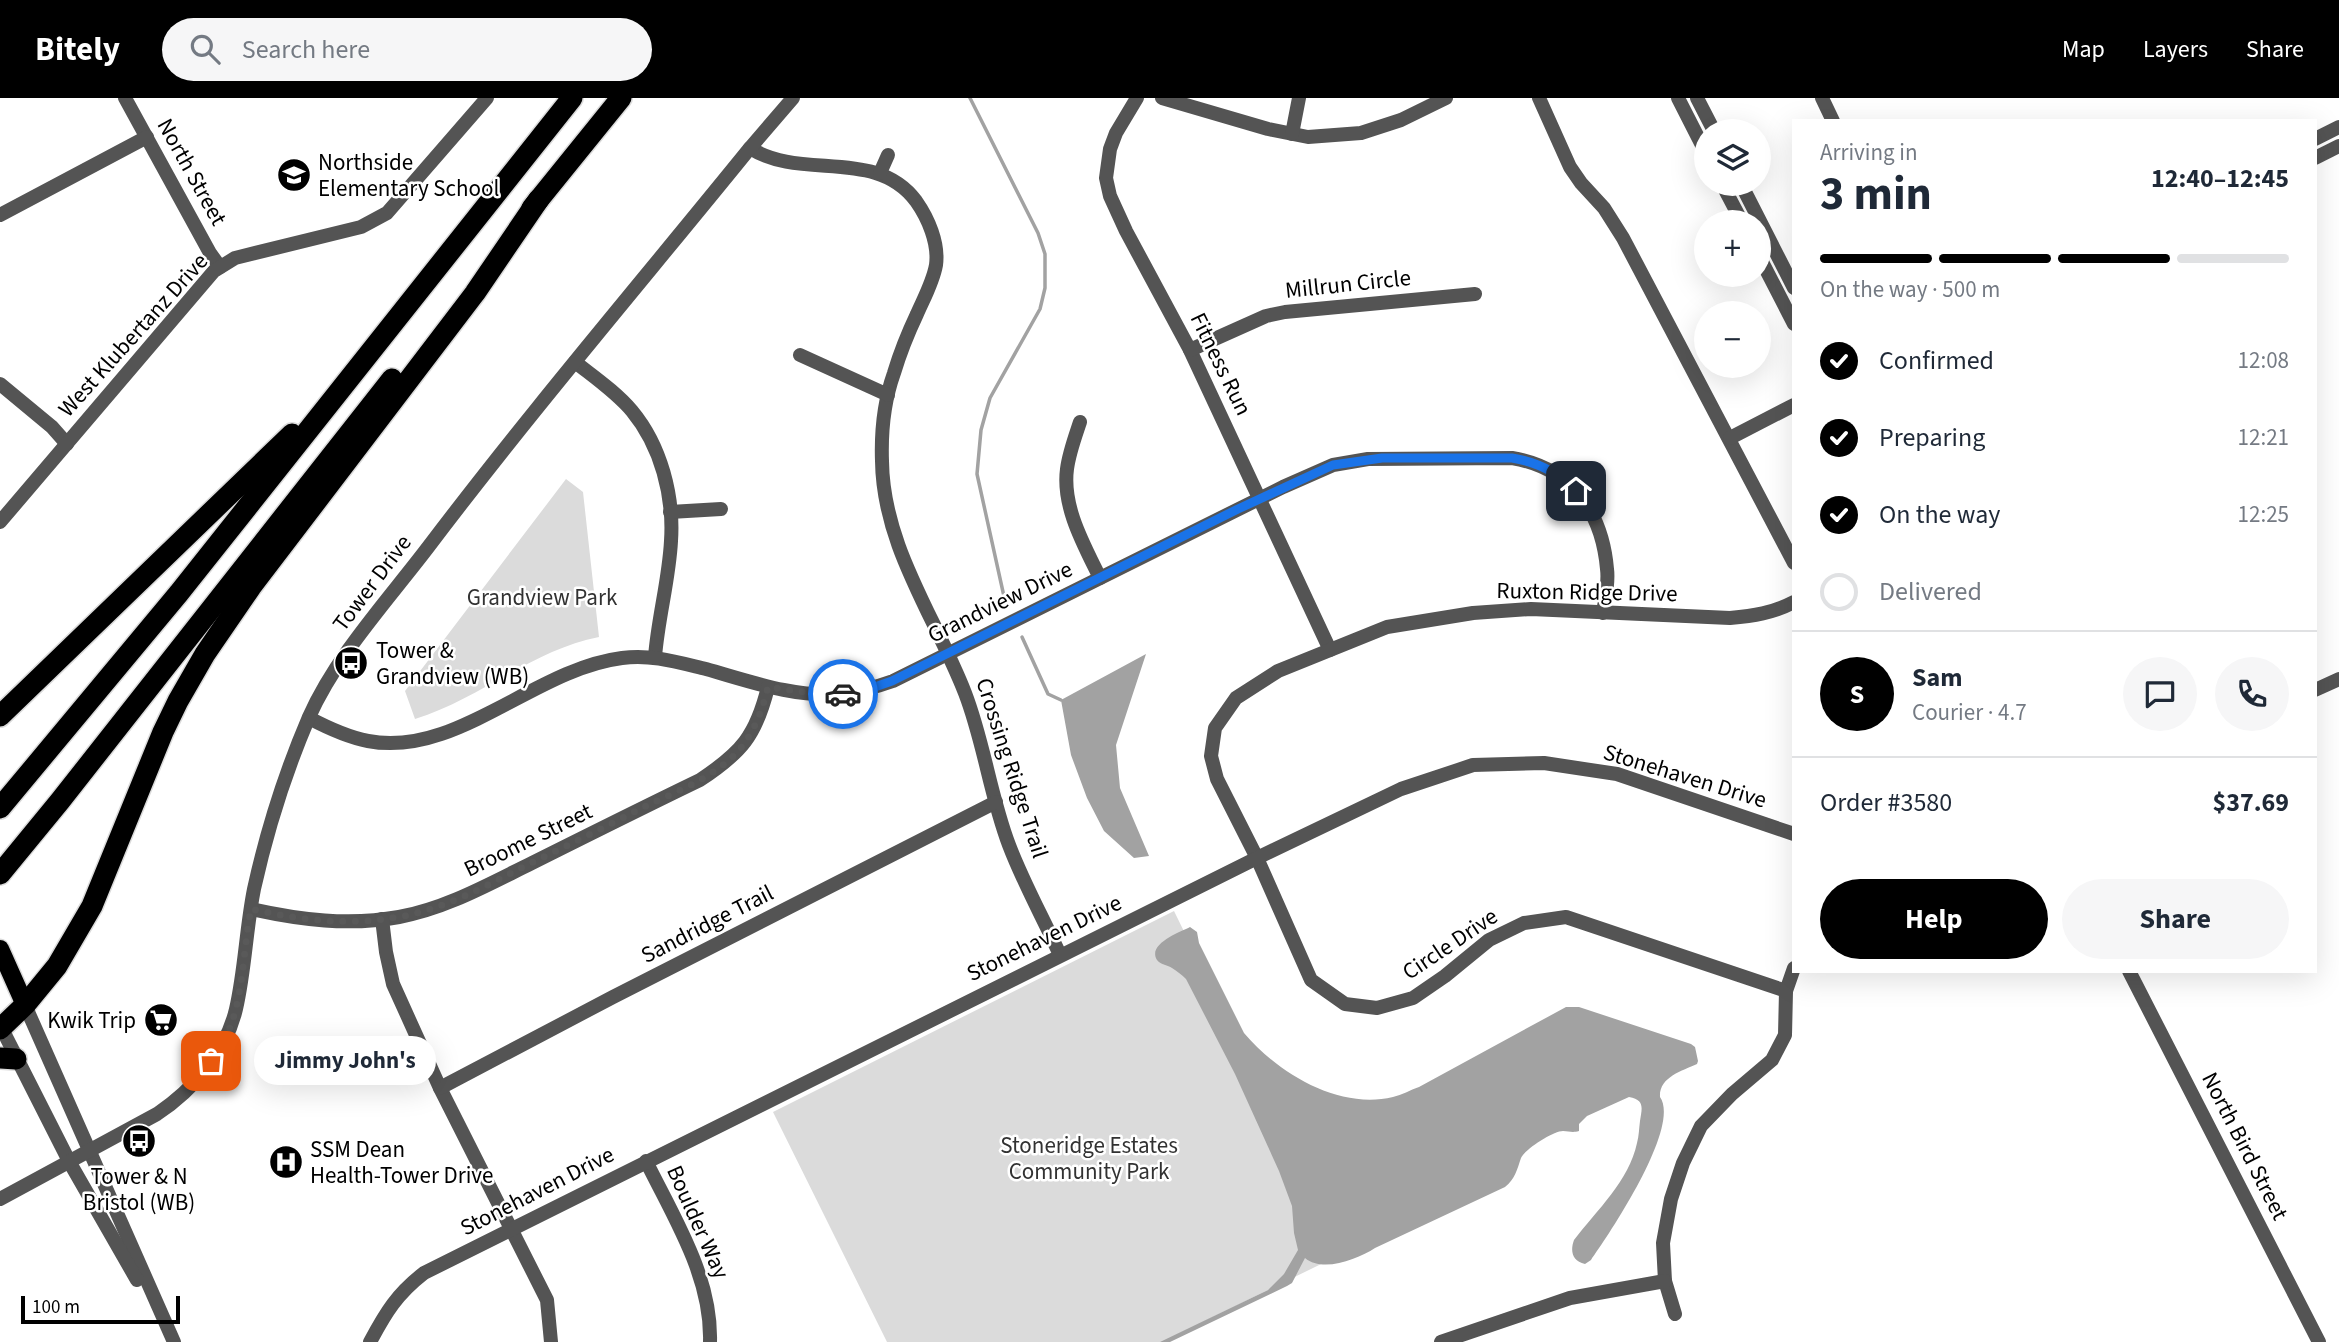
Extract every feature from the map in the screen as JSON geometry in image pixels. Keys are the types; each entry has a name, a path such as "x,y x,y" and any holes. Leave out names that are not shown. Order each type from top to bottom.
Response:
{"highway":[{"path":"0,808 180,593 572,98"},
{"path":"0,874 60,802 362,416 621,98"},
{"path":"0,1027 25,1005 57,966 92,906 163,732 205,654 251,587 475,293 539,199"},
{"path":"0,716 289,438 425,282"}],"main road":[{"path":"0,949 25,1005"}],"street":[{"name":"North Street","path":"125,98 220,267"},
{"name":"West Klubertanz Drive","path":"0,522 199,288 220,267 235,258 361,227 387,213 486,98"},
{"name":"Tower Drive","path":"0,1199 70,1164 176,1101 215,1058 235,1012 251,909 268,829 288,768 317,699 347,653 471,491 793,98"},
{"name":"Fitness Run","path":"1137,98 1116,132 1110,149 1106,165 1107,188 1126,231 1190,350 1330,650"},
{"path":"1162,98 1308,136 1361,133 1401,120 1446,98"},
{"path":"1292,134 1299,98"},
{"path":"1539,98 1570,167 1604,208 1623,237 1792,559"},
{"path":"1678,98 1694,129"},
{"path":"1697,98 1708,119"},
{"path":"1825,99 1832,119"},
{"path":"2317,138 2339,127"},
{"path":"0,215 147,137"},
{"path":"2317,157 2339,146"},
{"path":"750,148 763,156 786,163 880,173 888,155"},
{"name":"Crossing Ridge Trail","path":"880,173 907,191 926,216 931,229 936,262 930,285 907,336 888,395 882,433 881,464 892,528 901,555 948,653 976,722 1009,846 1060,955"},
{"path":"1747,196 1792,284"},
{"path":"1771,279 1792,320"},
{"name":"Millrun Circle","path":"1190,350 1266,316 1285,312 1475,294"},
{"path":"800,355 888,395"},
{"path":"575,362 631,409 653,446 665,478 671,541 655,657"},
{"path":"0,384 52,427 67,444"},
{"path":"1730,438 1792,406"},
{"path":"1080,422 1067,471 1068,493 1079,535 1100,578"},
{"name":"Grandview Drive","path":"309,718 349,736 369,741 425,741 473,720 556,677 619,658 655,657 768,687 818,694 841,694 869,689 892,681 1260,498 1333,465 1368,459 1512,458 1532,461 1565,479 1586,502 1602,534 1608,572 1603,613"},
{"path":"670,512 722,509"},
{"name":"Ruxton Ridge Drive","path":"1257,858 1217,779 1211,756 1215,728 1236,698 1278,671 1387,627 1473,613 1531,609 1730,618 1757,615 1792,603"},
{"path":"2317,689 2339,679"},
{"name":"Broome Street","path":"251,909 333,922 400,917 454,901 700,780 731,758 748,739 759,720 768,687"},
{"name":"Stonehaven Drive","path":"370,1342 390,1307 407,1287 424,1273 1060,955 1401,789 1473,765 1544,762 1617,774 1792,833"},
{"name":"Sandridge Trail","path":"440,1087 996,802"},
{"name":"Circle Drive","path":"1257,858 1311,980 1345,1004 1377,1008 1413,998 1489,940 1524,923 1566,918 1786,991"},
{"path":"382,919 393,984 440,1087 547,1300 551,1342"},
{"path":"1675,1314 1665,1280 1663,1242 1671,1199 1683,1163 1701,1126 1732,1094 1772,1060 1785,1035 1786,991 1792,973"},
{"name":"North Bird Street","path":"2130,973 2319,1342"},
{"path":"25,1005 170,1335"},
{"path":"0,1027 8,1058 170,1335"},
{"name":"Boulder Way","path":"646,1161 696,1265 709,1312 710,1342"},
{"path":"1441,1342 1570,1298 1665,1280"}],"green space":[{"name":"Grandview Park","path":"566,479 583,492 599,637 551,652 462,700 415,719 405,691"},
{"name":"Stoneridge Estates Community Park","path":"1174,911 1295,1158 1515,1169 1162,1342 887,1342 773,1112"}],"shaded area":[{"path":"1146,654 1116,745 1120,788 1149,856 1134,858 1104,831 1087,798 1071,755 1061,700"},
{"path":"1190,927 1197,932 1199,943 1244,1033 1274,1062 1311,1085 1331,1093 1372,1100 1400,1095 1566,1007 1579,1007 1691,1044 1695,1047 1698,1061 1663,1084 1660,1097 1664,1112 1661,1131 1652,1155 1613,1227 1591,1260 1585,1264 1575,1258 1572,1252 1574,1240 1620,1182 1633,1157 1642,1108 1640,1102 1634,1098 1629,1097 1587,1116 1579,1124 1579,1131 1558,1132 1527,1150 1505,1187 1350,1260 1321,1264 1305,1258 1292,1283 1287,1286 1170,1342 1160,1342 1268,1290 1284,1274 1298,1250 1292,1206 1235,1074 1186,979 1157,960 1155,954 1160,944"}],"waterway":[{"path":"970,98 1038,233 1045,254 1045,288 1040,309 990,398 981,430 977,474 1005,601"},
{"path":"1022,637 1048,694 1061,700"}],"way so far":[{"path":"211,1061 223,1042 235,1012 251,909 333,922 361,922 400,917 437,908 700,780 725,764 748,739 759,720 768,687 818,694 843,694"}],"place":[{"name":"Northside Elementary School","path":"294,175"},
{"name":"Tower & Grandview (WB)","path":"351,663"},
{"name":"Kwik Trip","path":"161,1020"},
{"name":"Jimmy John's","path":"211,1061"},
{"name":"Tower & N Bristol (WB)","path":"139,1141"},
{"name":"SSM Dean Health-Tower Drive","path":"286,1162"}],"route":[{"path":"843,694 892,681 1238,509 1333,465 1382,458 1512,458 1532,461 1558,474 1576,491"}]}
